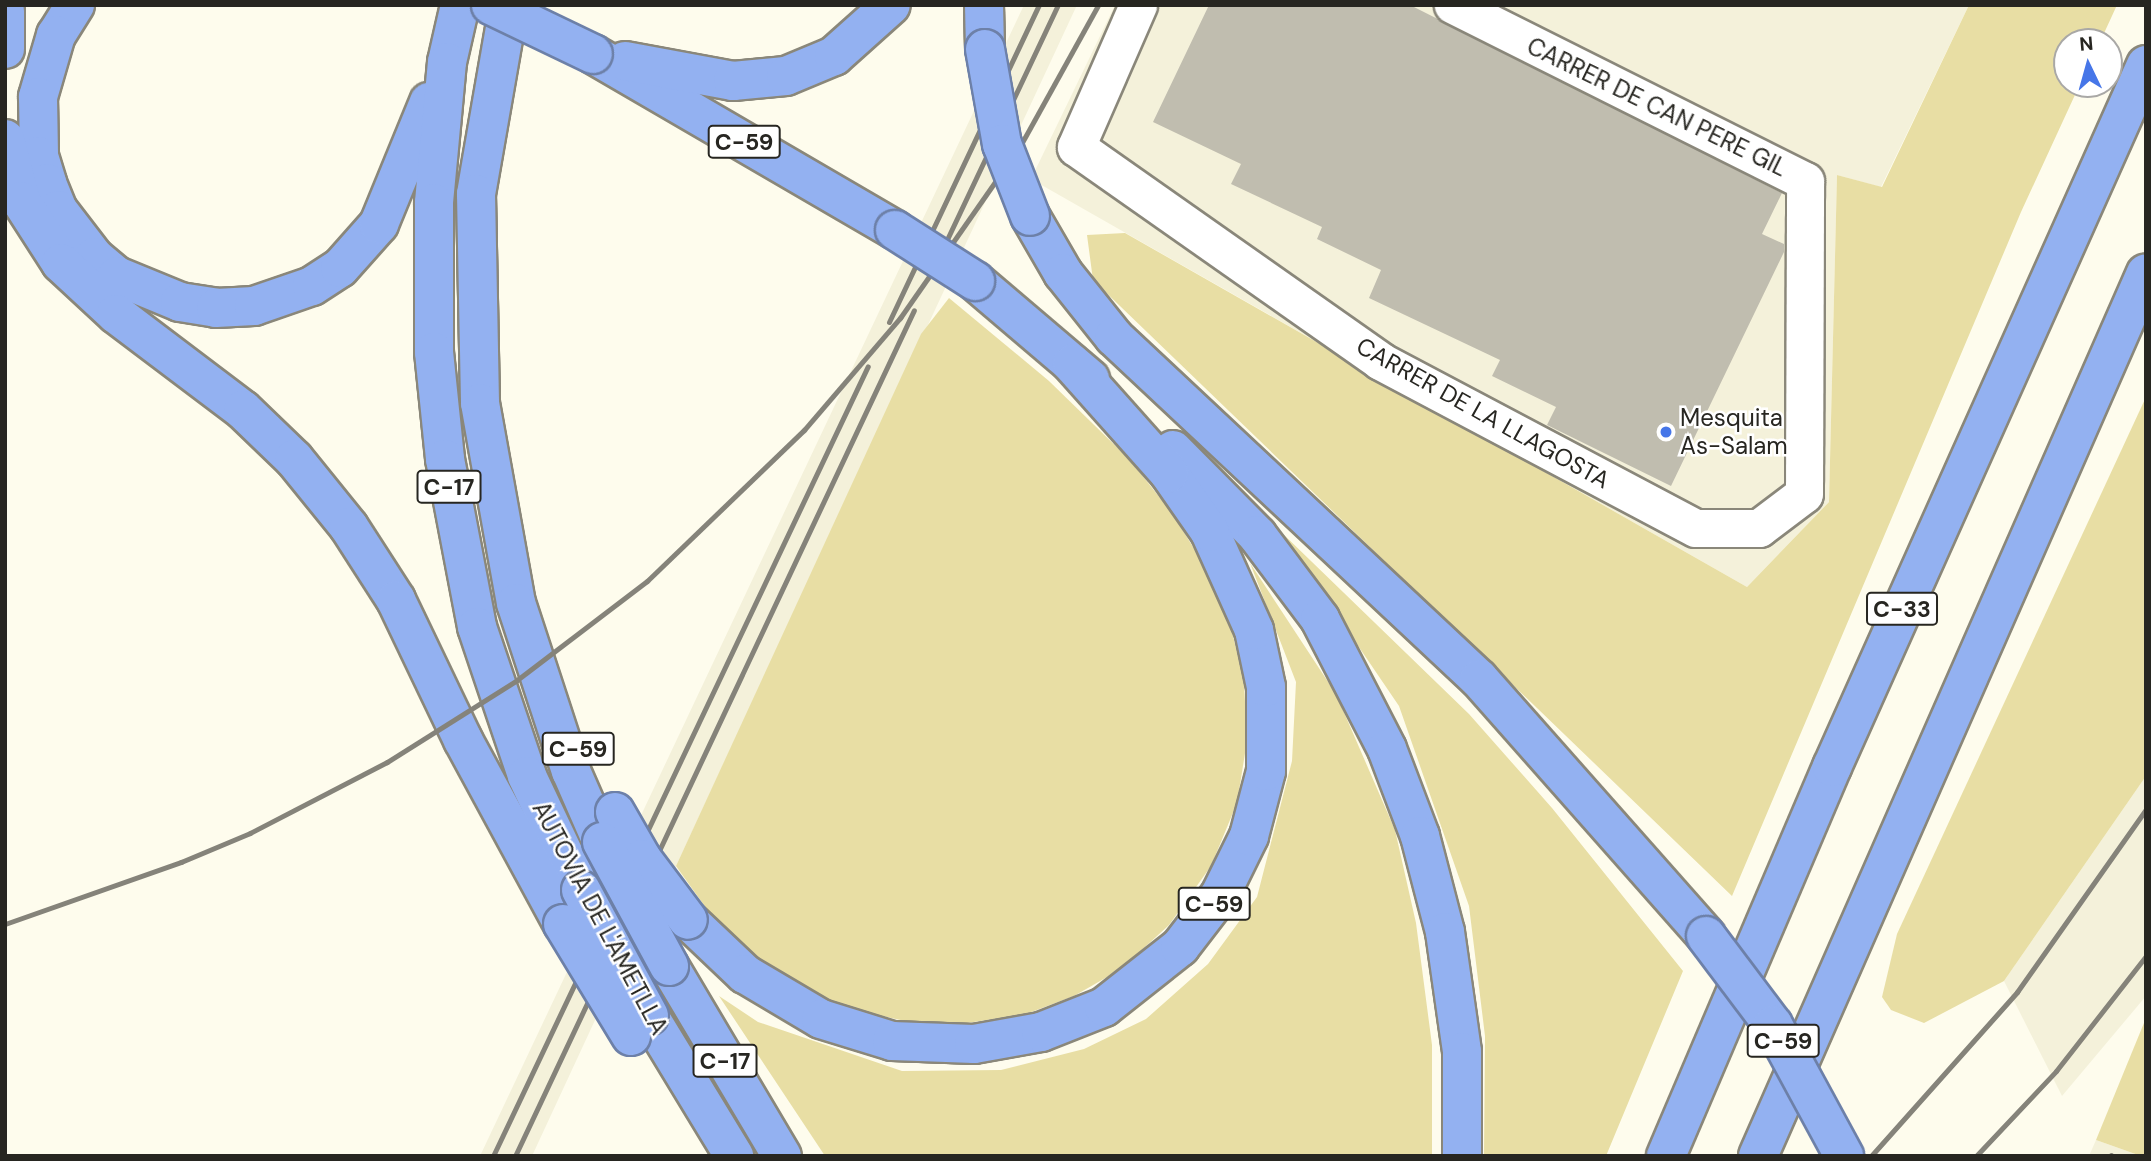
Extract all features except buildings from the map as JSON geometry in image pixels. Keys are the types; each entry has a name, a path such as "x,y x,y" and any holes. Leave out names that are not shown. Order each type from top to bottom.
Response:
{"highway":[{"path":"75,5 51,46 38,97 39,156 58,209 94,257 117,276 180,302 216,308 254,306 312,286 340,268 362,246 384,214 447,62"},
{"name":"AUTOVIA DE L'AMETLLA","path":"460,5 447,62 435,180 432,297 438,405 452,505 477,627 509,725 553,837 581,890 640,1026 734,1156"},
{"name":"C-59","path":"491,5 593,54 895,230 1186,410 1479,679 1706,936 1773,1025 1844,1156"},
{"name":"C-17","path":"509,5 476,194 475,344 499,528 541,686"},
{"path":"593,54 733,81 761,81 810,68 834,56 891,5"},
{"path":"985,5 985,49 1002,144 1030,216 1083,302 1186,410"},
{"path":"5,11 5,49"},
{"name":"C-33","path":"1667,1156 1832,767 2146,65"},
{"path":"5,139 21,201 61,263 116,314 243,410 294,460 349,527 396,600 463,740 563,923 640,1026 674,1098 726,1156"},
{"path":"1758,1156 2146,273"},
{"name":"C-59","path":"975,281 1184,459 1257,535 1320,620 1363,697 1420,836 1445,932 1462,1052 1462,1156"},
{"name":"C-59","path":"541,686 609,827 642,859 688,920 745,974 821,1019 892,1041 974,1044 1041,1032 1104,1007 1180,947 1220,895 1249,836 1266,771 1266,687 1254,630 1210,532 1169,473 1072,364"},
{"name":"C-17","path":"609,827 669,966 782,1156"}],"street":[{"name":"CARRER DE LA LLAGOSTA","path":"1138,5 1076,147 1381,361 1696,528 1759,528 1804,494"},
{"name":"CARRER DE CAN PERE GIL","path":"1453,5 1805,181 1804,494"}],"shaded area":[{"path":"1024,5 1077,5 676,866 596,1018 532,1156 480,1156"},
{"path":"1115,5 1969,5 1881,187 1837,175 1829,502 1747,587 1031,179"},
{"path":"1969,5 2117,5 2106,28 2053,28 2053,98 2074,98 2021,212 1732,896 1093,280 1087,235 1125,233 1747,587 1829,502 1837,175 1882,187"},
{"path":"949,298 1049,381 1130,460 1172,513 1206,568 1231,627 1244,682 1247,741 1237,803 1211,866 1169,925 1121,969 1074,996 1026,1014 967,1023 910,1022 854,1010 797,985 746,950 706,908 676,866 921,334"},
{"path":"2146,397 2146,776 2004,981 1924,1023 1891,1010 1882,997 1897,934"},
{"path":"1280,531 1469,714 1552,808 1683,971 1606,1156 1484,1156 1485,1036 1469,906 1399,706"},
{"path":"1250,563 1336,694 1395,830 1416,923 1432,1045 1432,1156 825,1156 719,996 758,1022 902,1071 1001,1070 1084,1049 1146,1019 1208,964 1257,897 1292,761 1296,682"},
{"path":"2146,776 2146,996 2062,1096 2004,981"},
{"path":"2146,1018 2146,1156 2141,1156 2096,1140"},
{"path":"2096,1140 2141,1156 2089,1156"}],"railway":[{"path":"889,322 1039,5"},
{"path":"942,250 1058,5"},
{"path":"5,924 181,862 250,833 387,762 517,680 647,581 804,430 900,318 1020,146 1098,5"},
{"path":"515,1156 914,310"},
{"path":"493,1156 868,366"},
{"path":"1871,1156 2017,992 2146,809"},
{"path":"1976,1156 2056,1071 2146,956"}],"place":[{"name":"Mesquita As-Salam","path":"1666,432"}]}
